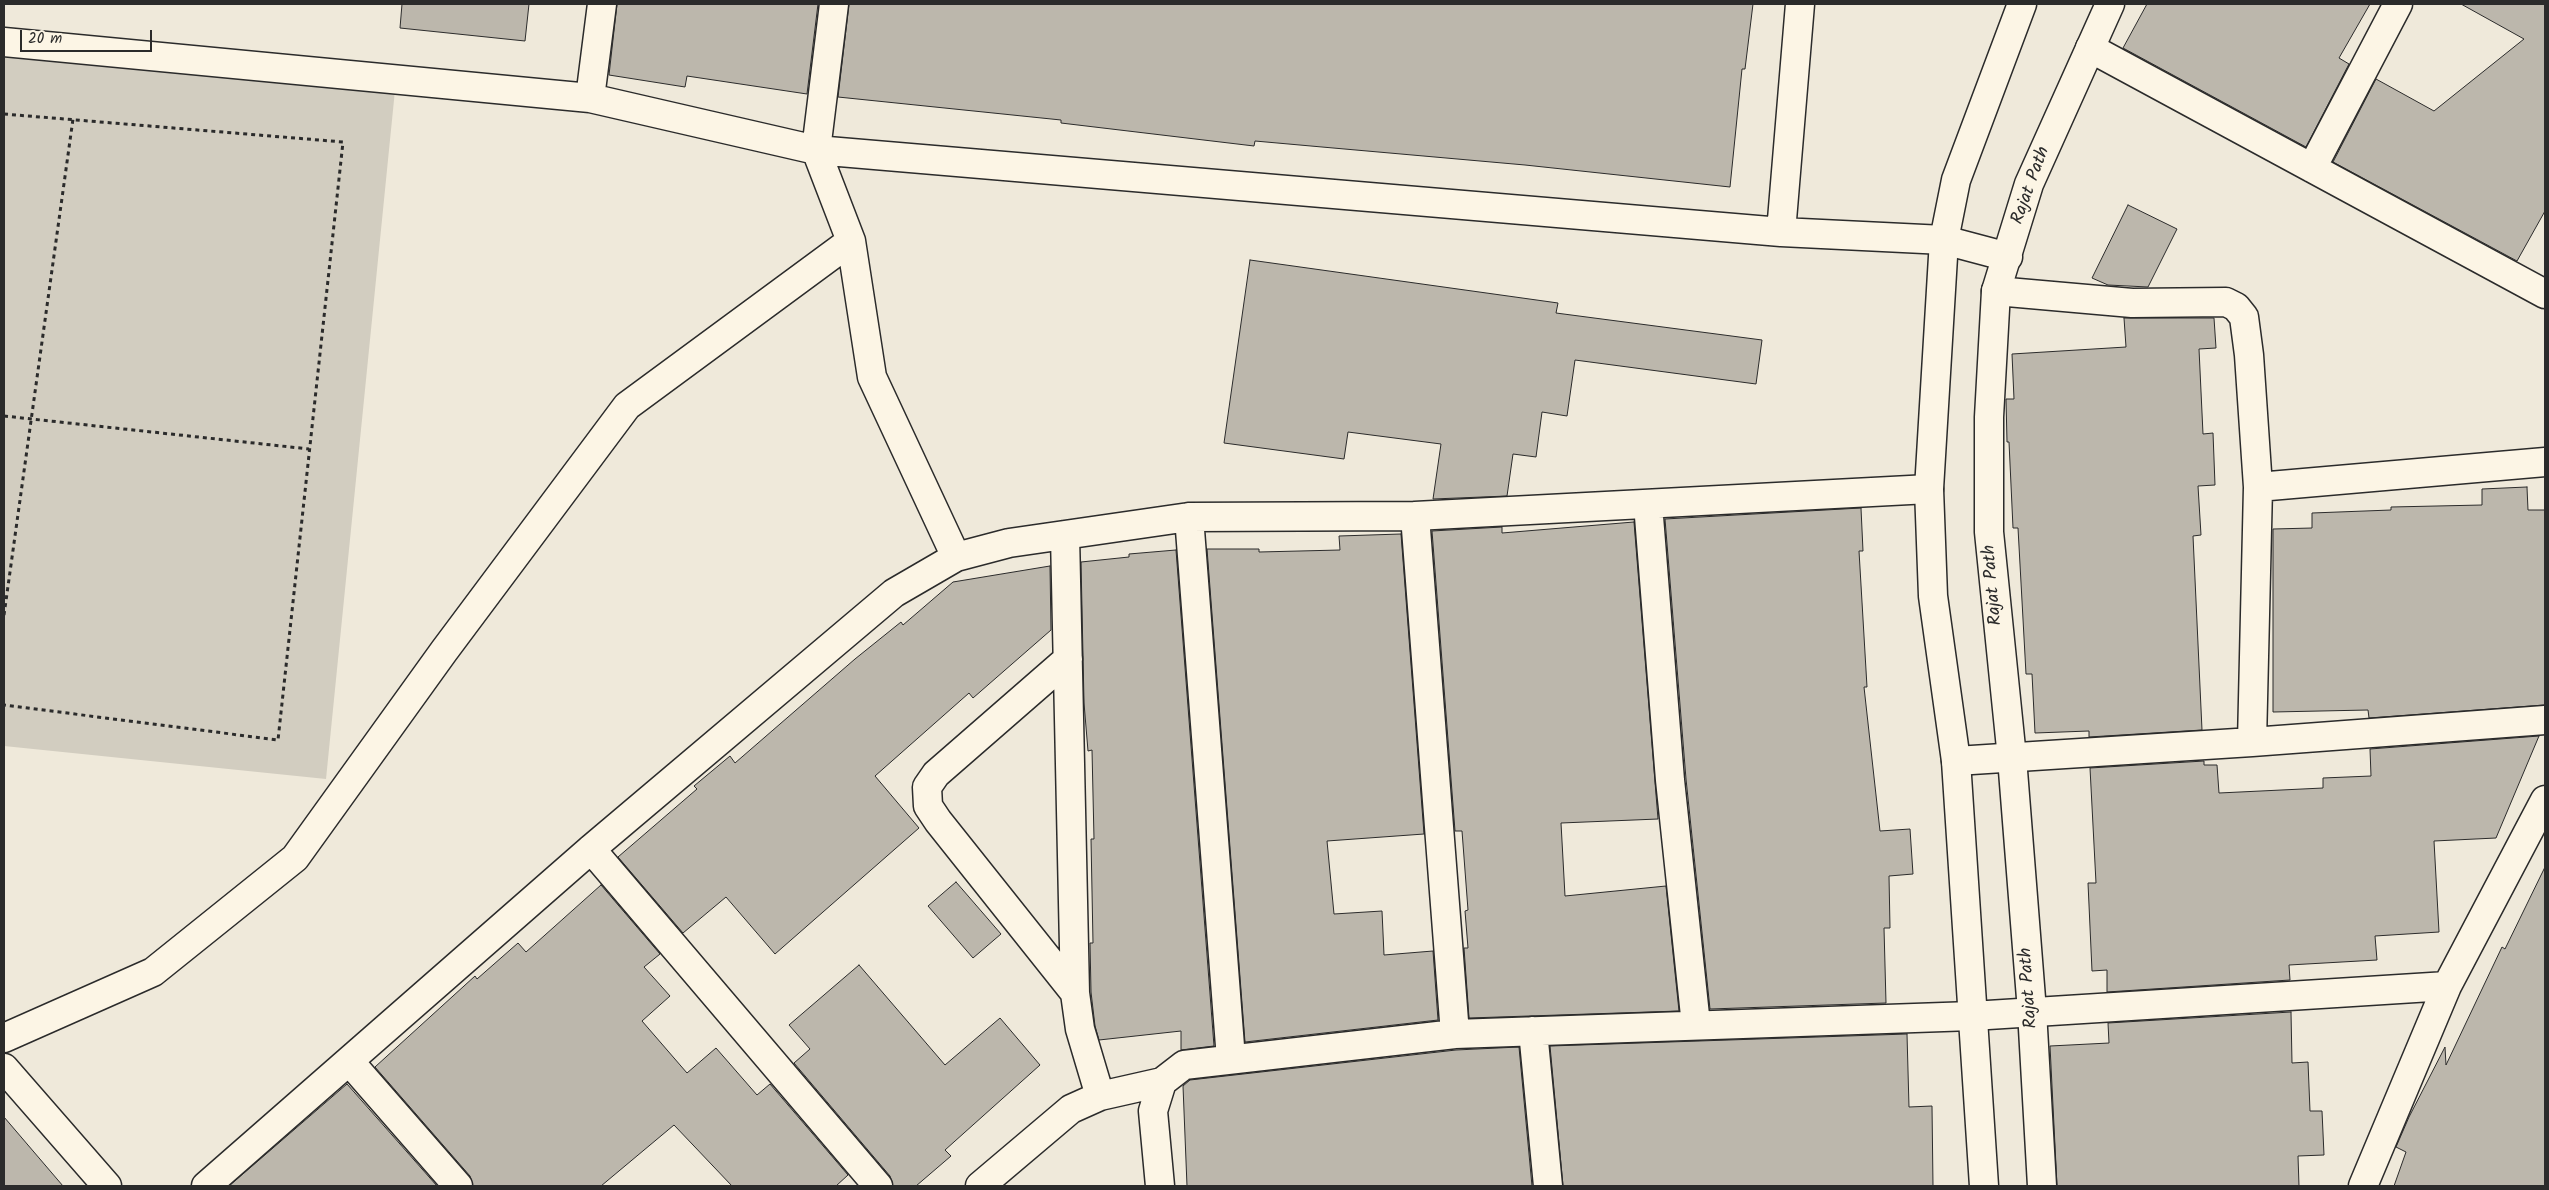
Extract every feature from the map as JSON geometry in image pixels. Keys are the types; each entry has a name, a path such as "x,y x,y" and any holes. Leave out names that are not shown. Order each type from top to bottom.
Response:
{"street":[{"path":"590,98 602,4"},
{"path":"834,4 816,150 851,241 872,377 956,557"},
{"path":"1781,232 1800,4"},
{"path":"1984,1186 1956,761 1933,596 1930,489 1944,240 1956,180 2022,4"},
{"name":"Rajat Path","path":"2042,1186 2032,1012 2012,758 1990,532 1989,417 1996,291 2029,184 2110,4"},
{"path":"2312,168 2398,4"},
{"path":"4,42 590,98 816,150 1781,232 1944,240 2008,257"},
{"path":"2090,48 2545,292"},
{"path":"4,1038 153,972 295,858 444,651 627,406 851,241"},
{"path":"1996,291 2132,303 2226,302 2236,307 2244,317 2249,355 2258,487 2252,742"},
{"path":"2258,487 2545,462"},
{"path":"206,1186 591,848 894,593 956,557 1009,543 1189,517 1415,516 1930,489"},
{"path":"1648,504 1670,780 1696,1025"},
{"path":"1415,516 1455,1034"},
{"path":"1189,517 1231,1059"},
{"path":"1066,535 1075,993 1080,1029 1100,1096"},
{"path":"1068,659 936,774 927,787 928,806 938,821 1075,993"},
{"path":"1956,761 2252,742 2545,720"},
{"path":"2364,1186 2447,986 2545,800"},
{"path":"591,848 878,1186"},
{"path":"980,1186 1071,1108 1100,1096 1162,1082 1184,1065 1455,1034 1972,1016 2447,986"},
{"path":"1533,1031 1548,1186"},
{"path":"349,1061 458,1186"},
{"path":"4,1068 107,1186"},
{"path":"1160,1186 1153,1111 1162,1082"}],"path":[{"path":"4,114 344,142 278,740 4,705"},
{"path":"4,615 73,120"},
{"path":"4,416 309,449"}],"shaded area":[{"path":"4,42 396,80 326,779 4,746"}],"building":[{"path":"402,4 529,4 525,41 400,28"},
{"path":"617,4 818,4 807,94 687,76 685,87 609,75"},
{"path":"849,4 1753,4 1745,69 1742,69 1730,187 1525,165 1255,141 1254,146 1061,123 1061,120 838,97"},
{"path":"2147,4 2370,4 2339,58 2349,64 2306,147 2123,48"},
{"path":"2461,4 2545,4 2545,211 2517,261 2333,162 2376,79 2434,111 2524,39"},
{"path":"2128,205 2177,229 2148,287 2108,285 2092,278"},
{"path":"1250,260 1558,303 1556,313 1762,340 1756,384 1575,360 1567,416 1542,412 1536,457 1513,454 1507,496 1433,499 1441,444 1348,432 1344,459 1224,443"},
{"path":"2124,318 2214,318 2216,348 2199,349 2203,434 2213,433 2215,485 2198,486 2201,535 2193,536 2202,730 2089,737 2089,731 2035,733 2032,674 2026,674 2018,528 2013,528 2009,442 2007,442 2006,399 2014,399 2012,354 2126,347"},
{"path":"2527,487 2528,510 2545,510 2545,705 2369,718 2368,710 2273,712 2273,529 2312,528 2312,513 2391,510 2391,507 2482,505 2482,489"},
{"path":"1861,508 1863,551 1859,551 1867,687 1864,687 1880,831 1910,829 1913,874 1889,876 1890,928 1884,928 1886,1003 1710,1009 1686,779 1665,519"},
{"path":"1634,522 1658,819 1561,823 1565,896 1666,886 1679,1011 1469,1018 1464,948 1468,948 1465,911 1468,910 1462,831 1455,831 1432,531 1502,527 1502,533"},
{"path":"1401,534 1424,834 1327,841 1334,914 1382,911 1384,955 1433,951 1438,1020 1245,1042 1207,549 1259,549 1259,552 1340,550 1339,536"},
{"path":"1176,550 1214,1046 1181,1050 1181,1031 1099,1040 1095,1026 1091,992 1090,943 1093,943 1091,839 1094,839 1092,750 1088,751 1084,703 1081,562 1129,557 1129,554"},
{"path":"1050,566 1051,630 973,698 969,693 875,776 919,828 775,954 726,897 683,933 618,857 697,789 694,786 730,756 735,763 855,659 901,622 903,625 953,582"},
{"path":"2539,736 2496,838 2434,841 2439,932 2375,936 2377,960 2289,965 2290,980 2107,992 2107,970 2092,971 2088,883 2096,883 2090,768 2204,761 2204,765 2217,765 2219,793 2323,788 2323,778 2371,776 2370,749"},
{"path":"2545,867 2545,1186 2394,1186 2406,1152 2396,1147 2409,1117 2445,1047 2446,1065 2502,947 2505,949"},
{"path":"956,882 1001,934 973,958 928,906"},
{"path":"601,885 660,954 644,967 670,996 642,1021 687,1073 716,1048 757,1095 770,1084 848,1175 836,1186 732,1186 674,1125 601,1186 473,1186 470,1176 375,1067 475,976 477,979 518,943 526,952"},
{"path":"859,965 945,1065 1000,1018 1040,1065 945,1150 951,1156 916,1186 893,1186 890,1176 794,1063 810,1049 789,1025"},
{"path":"2291,1012 2292,1063 2308,1062 2310,1111 2322,1111 2324,1155 2298,1156 2299,1186 2057,1186 2050,1046 2109,1043 2108,1023"},
{"path":"1907,1034 1909,1107 1932,1106 1933,1186 1563,1186 1550,1046"},
{"path":"1519,1047 1532,1186 1187,1186 1183,1086 1190,1080 1456,1050"},
{"path":"347,1084 437,1186 229,1186"},
{"path":"4,1117 63,1186 4,1186"}]}
